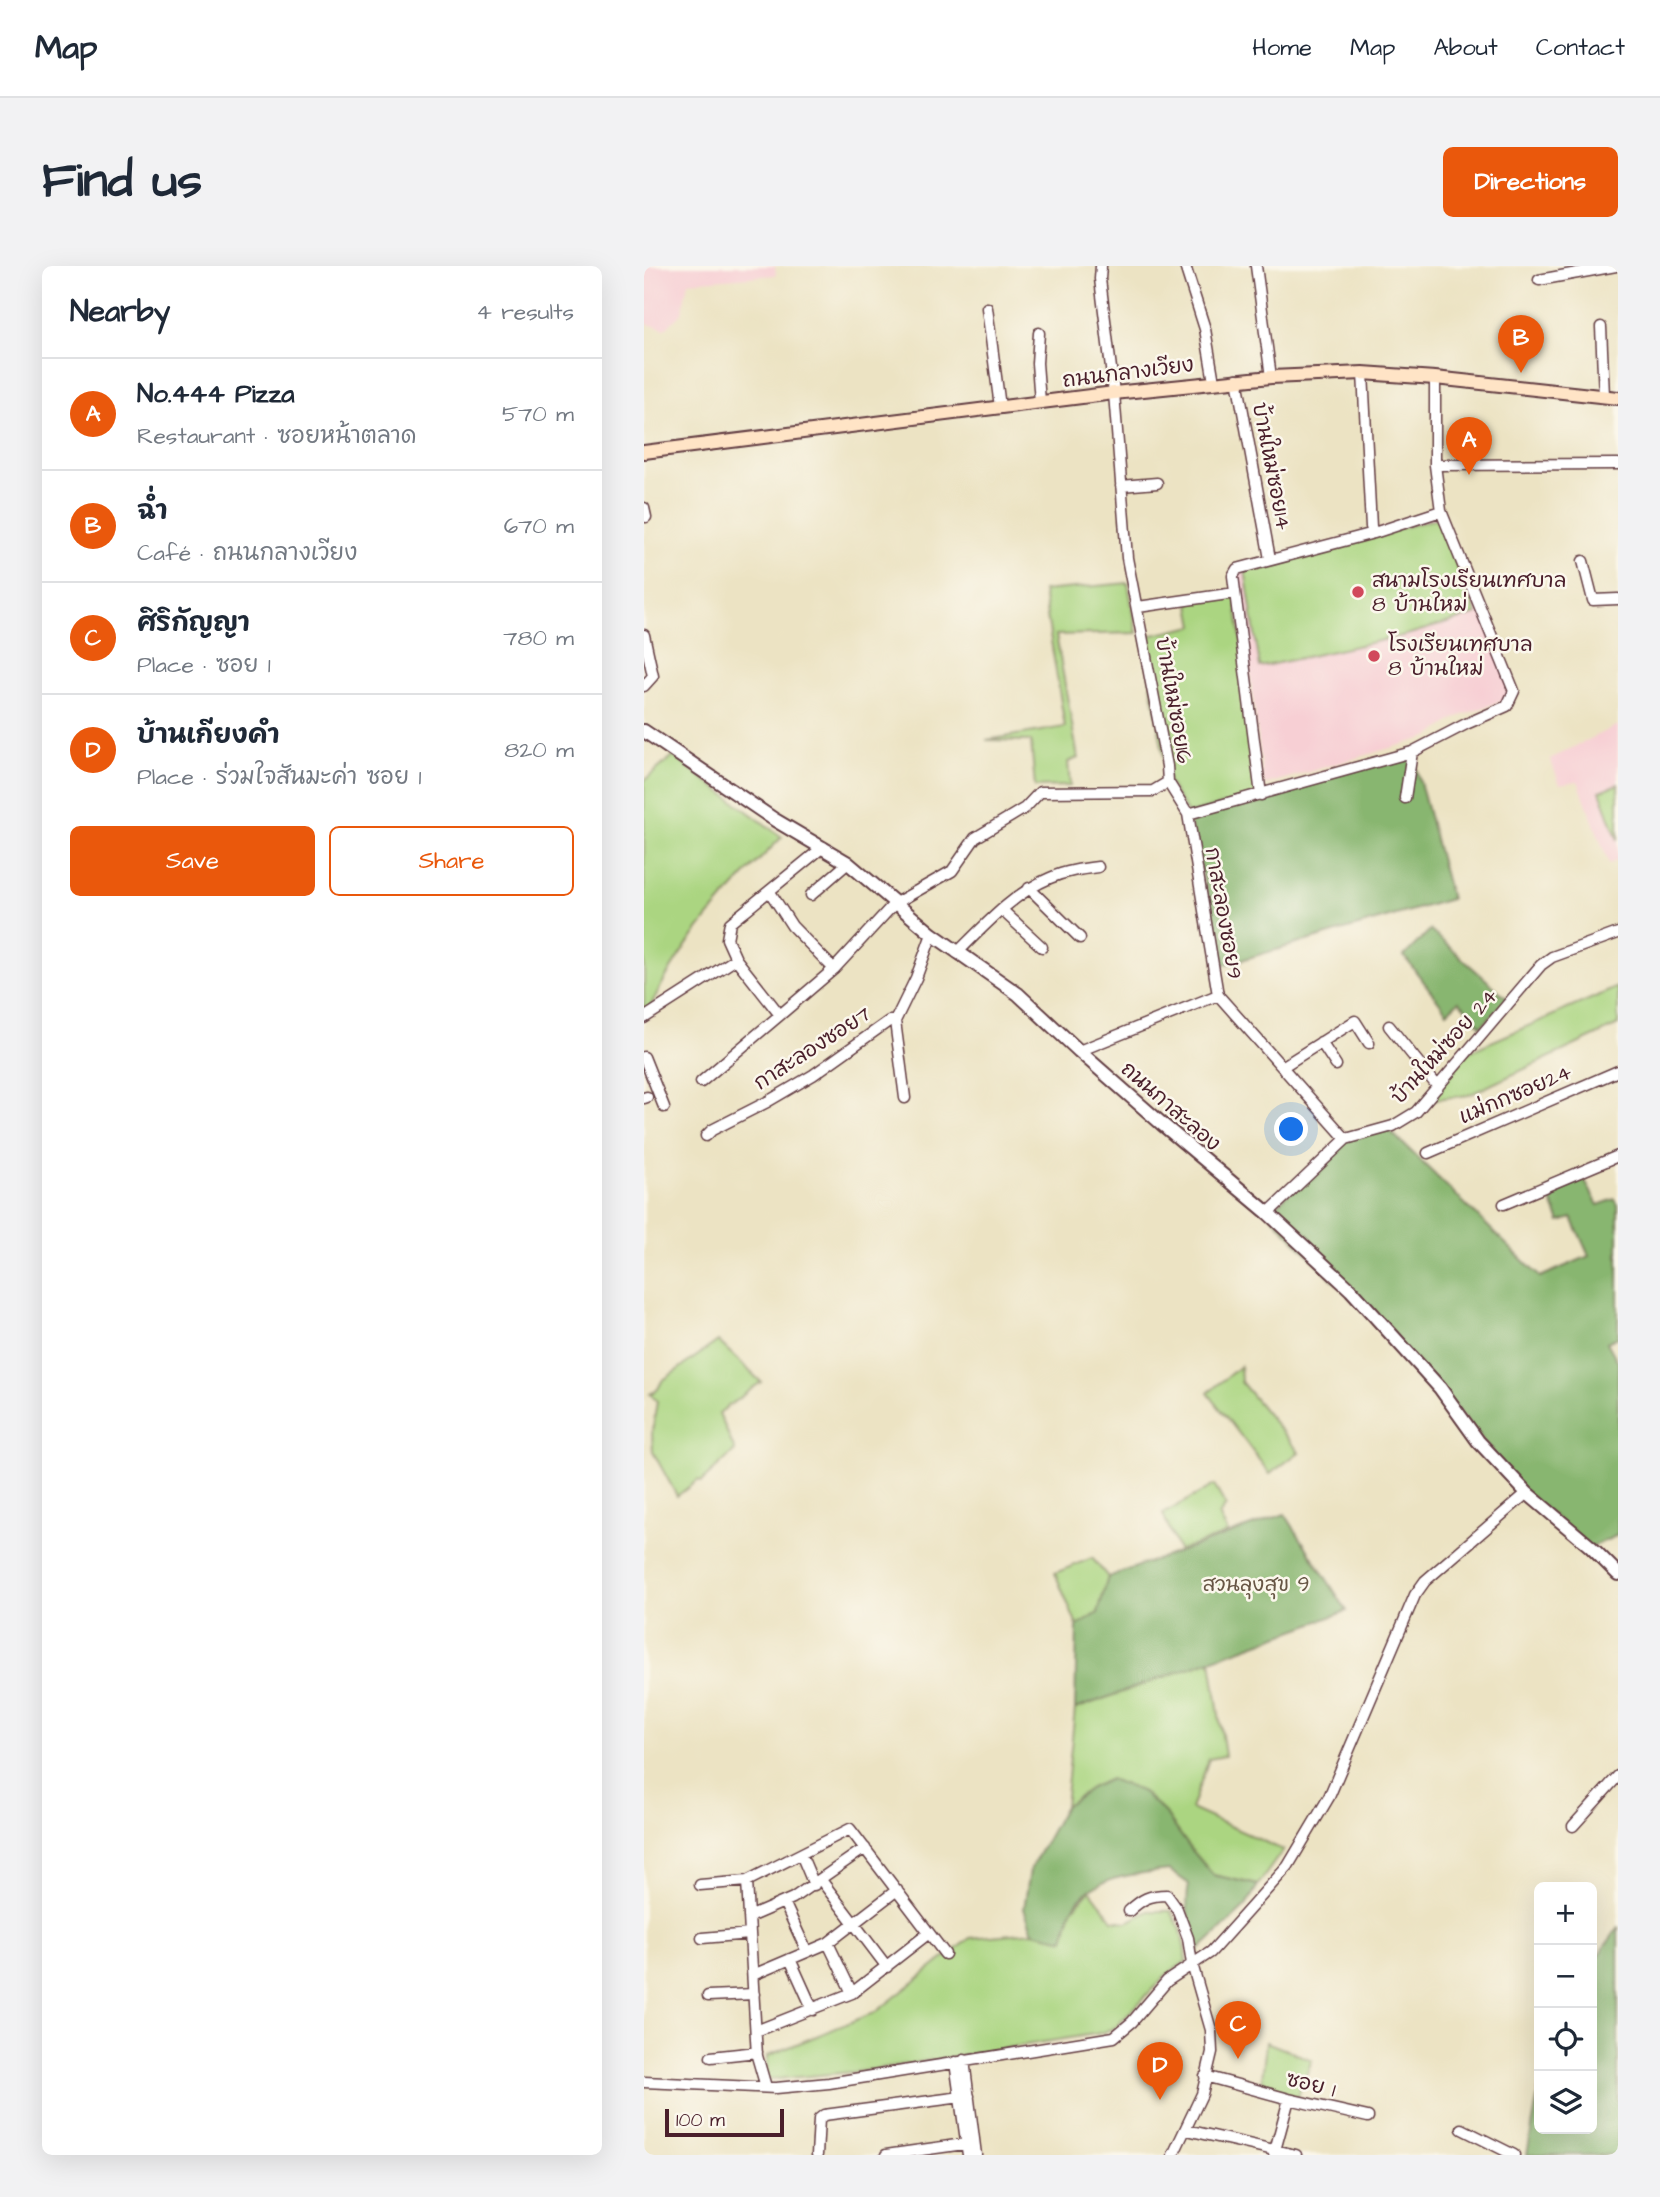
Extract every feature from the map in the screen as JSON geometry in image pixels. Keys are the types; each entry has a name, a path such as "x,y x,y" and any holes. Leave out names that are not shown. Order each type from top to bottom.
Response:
{"main road":[{"name":"ถนนกลางเวียง","path":"644,452 1114,393 1271,377 1363,373 1618,398"}],"street":[{"name":"บ้านใหม่ซอย16","path":"701,1082 834,969 894,904 952,871 975,838 1025,808 1040,792 1153,791 1168,782 1127,558 1114,393 1100,279 1101,266"},
{"path":"1185,266 1200,311 1214,382"},
{"path":"1256,266 1271,377"},
{"path":"1539,280 1616,266"},
{"path":"987,308 1000,407"},
{"path":"1601,327 1604,396"},
{"path":"1039,333 1037,348 1040,402"},
{"path":"1363,373 1371,527 1374,533"},
{"path":"1168,782 1188,814 1412,752 1446,733 1507,706 1514,691 1441,511 1434,465 1435,378"},
{"name":"บ้านใหม่ซอย14","path":"1237,379 1270,559"},
{"path":"1434,465 1618,464"},
{"path":"1121,486 1157,483"},
{"path":"1261,795 1233,576 1237,569 1374,533 1441,511"},
{"path":"1583,561 1593,600 1597,602 1618,599"},
{"path":"1138,607 1235,593"},
{"path":"644,635 653,676 644,686"},
{"name":"ถนนกาสะลอง","path":"644,731 775,820 848,863 932,934 1018,994 1162,1124 1268,1213 1351,1290 1440,1388 1478,1441 1527,1493 1591,1547 1618,1574"},
{"path":"1405,798 1412,752"},
{"name":"กาสะลองซอย9","path":"1079,1051 1219,995 1188,814"},
{"path":"780,1015 736,959 727,939 730,923 823,847"},
{"path":"811,895 848,863"},
{"path":"957,953 989,921 1029,888 1052,877 1098,867"},
{"path":"1029,888 1080,938"},
{"path":"770,892 792,926 834,969"},
{"path":"1003,911 1042,947"},
{"name":"บ้านใหม่ซอย 24","path":"1268,1213 1346,1139 1393,1126 1416,1112 1541,965 1552,957 1618,933"},
{"name":"กาสะลองซอย7","path":"706,1136 712,1130 813,1075 889,1021 895,1021 916,978 932,934"},
{"path":"644,1018 736,959"},
{"path":"1219,995 1346,1139"},
{"path":"895,1021 905,1098"},
{"path":"1282,1067 1355,1021 1369,1043"},
{"path":"1389,1026 1438,1087"},
{"path":"1321,1042 1336,1065"},
{"path":"644,1057 664,1107"},
{"name":"แม่กกซอย24","path":"1427,1153 1618,1071"},
{"path":"1504,1204 1618,1156"},
{"path":"644,2082 766,2087 829,2083 1114,2036 1132,2022 1167,1981 1211,1952 1288,1866 1329,1797 1415,1595 1425,1581 1527,1493"},
{"path":"1573,1826 1618,1776"},
{"path":"700,1885 747,1881 850,1829 945,1954"},
{"path":"749,1917 818,1883 865,1848"},
{"path":"801,1854 818,1883 855,1923 887,1967"},
{"path":"747,1881 757,2052 766,2087"},
{"path":"753,1975 828,1943 897,1890"},
{"path":"1129,1911 1142,1899 1152,1895 1167,1895 1177,1909 1188,1938 1192,1964 1212,2030 1212,2052 1202,2094 1173,2155"},
{"path":"784,1902 807,1952"},
{"path":"756,2031 852,1993 929,1933"},
{"path":"702,1938 750,1934"},
{"path":"828,1943 852,1993"},
{"path":"790,1959 813,2010"},
{"path":"708,1996 754,1994"},
{"path":"711,2057 757,2052"},
{"path":"960,2061 971,2143 976,2155"},
{"name":"ซอย 1","path":"1205,2076 1368,2117"},
{"path":"817,2155 819,2119 824,2115 965,2096"},
{"path":"1275,2152 1289,2099"},
{"path":"1462,2129 1514,2155"},
{"path":"1187,2130 1296,2155"},
{"path":"886,2155 971,2143"},
{"path":"968,2155 971,2143"}],"shaded area":[{"path":"644,266 775,266 776,275 688,282 682,313 665,329 644,323"},
{"name":"โรงเรียนเทศบาล 8 บ้านใหม่","path":"1441,511 1514,691 1505,700 1458,717 1428,737 1264,785 1237,569"},
{"path":"1618,725 1618,860 1609,864 1578,781 1560,784 1550,759"}],"green space":[{"name":"สนามโรงเรียนเทศบาล 8 บ้านใหม่","path":"1438,518 1477,614 1406,635 1260,667 1245,570"},
{"path":"1128,583 1137,633 1056,635 1078,758 1068,762 1070,786 1035,787 1031,741 986,740 1065,727 1043,591"},
{"path":"1235,593 1261,795 1188,814 1168,782 1143,637 1194,626 1189,599"},
{"path":"1412,752 1451,899 1224,965 1188,814"},
{"path":"673,756 782,837 706,920 673,965 647,1015 644,1015 644,781"},
{"path":"1618,784 1618,840 1600,791"},
{"path":"1430,930 1508,999 1481,1026 1459,1001 1447,1012 1404,956"},
{"path":"1618,987 1618,1025 1469,1095 1427,1100 1468,1052"},
{"path":"1387,1128 1540,1277 1589,1256 1572,1218 1560,1222 1547,1190 1580,1172 1598,1205 1615,1199 1618,1205 1618,1337 1607,1342 1618,1362 1618,1535 1591,1547 1527,1494 1445,1395 1268,1213 1346,1139"},
{"path":"718,1341 761,1382 719,1413 735,1451 701,1482 698,1480 677,1496 653,1452 652,1434 657,1401 650,1394 658,1389 662,1381"},
{"path":"1240,1366 1241,1382 1299,1452 1270,1474 1208,1393"},
{"path":"1214,1485 1226,1506 1219,1515 1228,1533 1179,1551 1163,1514"},
{"name":"สวนลุงสุข 9","path":"1285,1514 1347,1611 1075,1709 1077,1626 1098,1613 1108,1577"},
{"path":"1092,1558 1108,1577 1098,1613 1077,1626 1055,1573"},
{"path":"1211,1660 1225,1756 1209,1759 1191,1809 1283,1850 1258,1885 1213,1875 1164,1812 1141,1791 1110,1780 1091,1788 1065,1806 1075,1709"},
{"path":"1110,1779 1141,1791 1164,1812 1213,1875 1258,1885 1246,1906 1198,1951 1189,1918 1189,1884 1169,1870 1114,1879 1088,1891 1078,1900 1071,1912 1064,1939 1033,1932 1024,1909 1030,1870 1065,1806"},
{"path":"1090,1890 1113,1920 1127,1922 1149,1911 1171,1911 1181,1930 1187,1961 1166,1975 1116,2027 1101,2033 863,2071 767,2080 767,2056 876,2012 970,1938 1033,1932 1064,1939 1072,1910"},
{"path":"1618,1928 1618,2155 1527,2155 1534,2116 1534,2134 1597,2134 1597,1957"},
{"path":"1266,2042 1312,2060 1297,2097 1261,2089"}],"place":[{"name":"ฉ่ำ","path":"1521,373"},
{"name":"No.444 Pizza","path":"1469,475"},
{"name":"สนามโรงเรียนเทศบาล 8 บ้านใหม่","path":"1358,592"},
{"name":"โรงเรียนเทศบาล 8 บ้านใหม่","path":"1374,656"},
{"name":"ศิริกัญญา","path":"1238,2059"},
{"name":"บ้านเกียงคำ","path":"1160,2100"}]}
